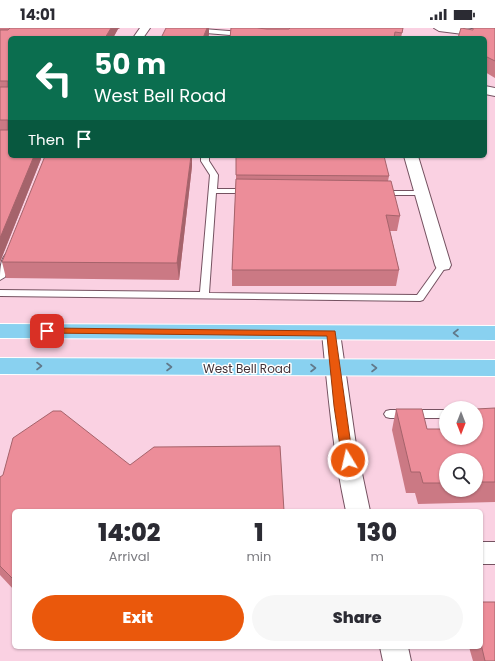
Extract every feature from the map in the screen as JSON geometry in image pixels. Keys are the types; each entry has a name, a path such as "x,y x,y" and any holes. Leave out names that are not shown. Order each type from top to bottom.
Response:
{"main road":[{"path":"0,331 495,333"},
{"name":"West Bell Road","path":"0,366 495,368"}],"street":[{"path":"439,28 495,35"},
{"path":"412,158 443,265"},
{"path":"331,333 339,406 358,509"},
{"path":"483,553 495,553"},
{"path":"394,649 397,661"}],"lane":[{"path":"170,28 231,36 248,35"},
{"path":"231,36 236,28"},
{"path":"204,295 214,175 205,161 205,158"},
{"path":"213,191 260,192"},
{"path":"376,193 422,194"},
{"path":"0,277 11,248"},
{"path":"0,293 420,298 443,265"},
{"path":"390,414 439,414"}],"building":[{"path":"10,28 111,28 106,36 8,36 8,81 0,81 0,30 8,30"},
{"path":"166,28 207,28 204,36 162,36"},
{"path":"231,28 403,28 402,33 395,32 394,36 230,36"},
{"path":"461,28 473,30 473,28 495,28 495,61 487,57 487,36 459,36"},
{"path":"0,87 8,87 8,120 0,120"},
{"path":"0,130 8,130 8,158 33,158 0,238"},
{"path":"44,158 191,158 177,263 2,262"},
{"path":"236,158 384,158 389,176 236,175"},
{"path":"236,179 391,181 400,216 386,215 399,270 232,270"},
{"path":"495,408 495,482 483,482 483,453 439,453 439,483 423,483 420,472 411,472 396,409 422,409 427,429 439,429 439,445 483,445 483,409"},
{"path":"53,411 61,411 130,465 154,447 280,446 284,509 12,509 12,578 0,566 0,477 3,475 13,438"},
{"path":"483,602 495,602 495,661 485,661 482,649"}],"route":[{"path":"47,331 331,333 339,406 348,460"}]}
